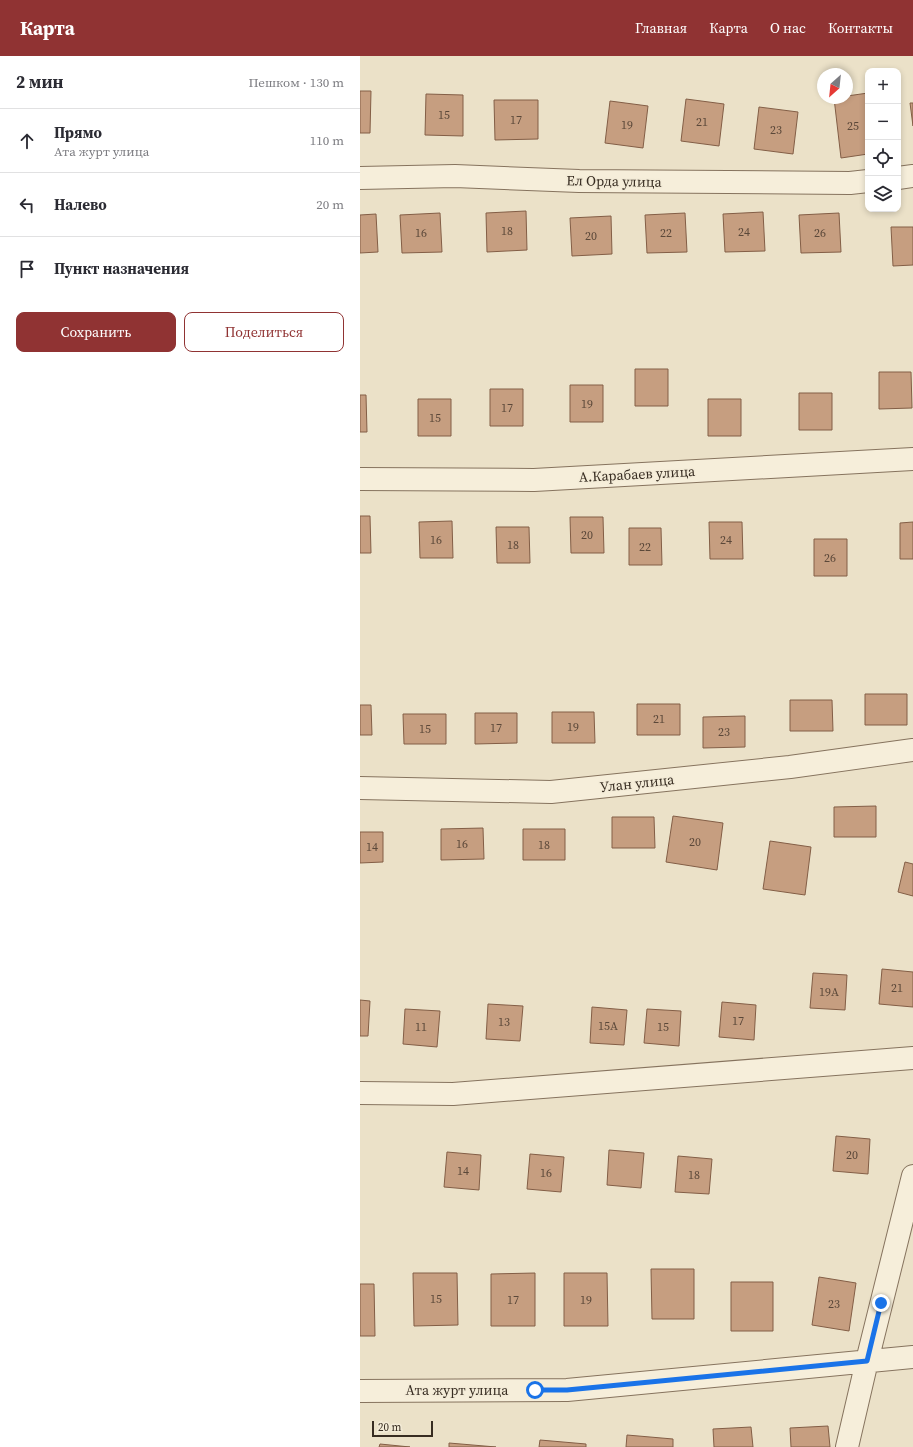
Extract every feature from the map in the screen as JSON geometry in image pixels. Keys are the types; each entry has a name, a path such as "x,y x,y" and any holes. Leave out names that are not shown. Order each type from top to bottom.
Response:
{"street":[{"name":"Ел Орда улица","path":"360,178 455,176 587,181 842,183 865,181"},
{"path":"901,178 913,176"},
{"name":"А.Карабаев улица","path":"360,479 534,480 913,460"},
{"name":"Улан улица","path":"360,788 551,792 790,767 913,750"},
{"path":"360,1093 453,1094 913,1058"},
{"path":"847,1447 913,1176"},
{"name":"Ата журт улица","path":"360,1391 567,1390 913,1357"}],"building":[{"path":"360,91 371,91 370,133 360,133"},
{"path":"865,93 865,154 841,158 835,104 853,104 853,95"},
{"path":"426,94 463,95 463,136 425,135"},
{"path":"686,99 724,104 719,146 681,141"},
{"path":"494,100 538,100 538,139 495,140"},
{"path":"610,101 648,106 643,148 605,143"},
{"path":"910,103 913,103 913,126"},
{"path":"759,107 798,112 793,154 754,149"},
{"path":"526,211 527,250 487,252 486,213"},
{"path":"763,212 765,251 725,252 723,214"},
{"path":"440,213 442,252 402,253 400,215"},
{"path":"685,213 687,252 647,253 645,215"},
{"path":"839,213 841,252 801,253 799,215"},
{"path":"376,214 378,252 360,253 360,215"},
{"path":"611,216 612,254 572,256 570,218"},
{"path":"891,227 913,227 913,265 893,266"},
{"path":"635,369 668,369 668,406 635,406"},
{"path":"879,372 911,372 912,408 879,409"},
{"path":"570,385 603,385 603,422 570,422"},
{"path":"490,389 523,389 523,426 490,426"},
{"path":"799,393 832,393 832,430 799,430"},
{"path":"360,395 366,395 367,432 360,432"},
{"path":"418,399 451,399 451,436 418,436"},
{"path":"708,399 741,399 741,436 708,436"},
{"path":"360,516 370,516 371,553 360,553"},
{"path":"570,517 603,517 604,553 571,553"},
{"path":"452,521 453,558 420,558 419,522"},
{"path":"709,522 742,522 743,559 710,559"},
{"path":"913,522 913,559 900,559 900,523"},
{"path":"496,527 529,527 530,563 497,563"},
{"path":"629,528 661,528 662,565 629,565"},
{"path":"814,539 847,539 847,576 814,576"},
{"path":"865,694 907,694 907,725 865,725"},
{"path":"790,700 832,700 833,731 790,731"},
{"path":"637,704 680,704 680,735 637,735"},
{"path":"360,705 371,705 372,735 360,735"},
{"path":"552,712 594,712 595,743 552,743"},
{"path":"475,713 517,713 517,743 475,744"},
{"path":"403,714 446,714 446,744 404,744"},
{"path":"745,716 745,747 703,748 703,717"},
{"path":"876,806 876,837 834,837 834,807"},
{"path":"673,816 723,823 717,870 666,862"},
{"path":"612,817 654,817 655,848 612,848"},
{"path":"483,828 484,859 441,860 441,829"},
{"path":"523,829 565,829 565,860 523,860"},
{"path":"360,832 383,832 383,862 360,863"},
{"path":"770,841 811,847 805,895 763,889"},
{"path":"905,862 913,864 913,896 898,892"},
{"path":"882,969 913,972 913,1007 879,1004"},
{"path":"813,973 847,975 845,1010 810,1008"},
{"path":"360,1000 370,1001 368,1036 360,1036"},
{"path":"722,1002 756,1005 754,1040 719,1037"},
{"path":"488,1004 523,1006 520,1041 486,1039"},
{"path":"592,1007 627,1010 624,1045 590,1043"},
{"path":"405,1009 440,1011 437,1047 403,1044"},
{"path":"647,1009 681,1011 679,1046 644,1043"},
{"path":"836,1136 870,1139 868,1174 833,1171"},
{"path":"609,1150 644,1153 641,1188 607,1185"},
{"path":"447,1152 481,1155 479,1190 444,1187"},
{"path":"530,1154 564,1157 561,1192 527,1189"},
{"path":"678,1156 712,1159 709,1194 675,1192"},
{"path":"651,1269 694,1269 694,1319 652,1319"},
{"path":"413,1273 457,1273 458,1325 414,1326"},
{"path":"535,1273 535,1326 491,1326 491,1274"},
{"path":"564,1273 607,1273 608,1326 564,1326"},
{"path":"819,1277 856,1283 849,1331 812,1325"},
{"path":"731,1282 773,1282 773,1331 731,1331"},
{"path":"360,1284 374,1284 375,1336 360,1336"},
{"path":"828,1426 830,1447 791,1447 790,1428"},
{"path":"751,1427 753,1447 714,1447 713,1429"},
{"path":"627,1435 673,1439 673,1447 626,1447"},
{"path":"540,1440 586,1444 586,1447 539,1447"},
{"path":"449,1443 496,1447 449,1447"},
{"path":"380,1444 410,1447 379,1447"}],"route":[{"path":"535,1390 567,1390 867,1361 881,1303"}]}
